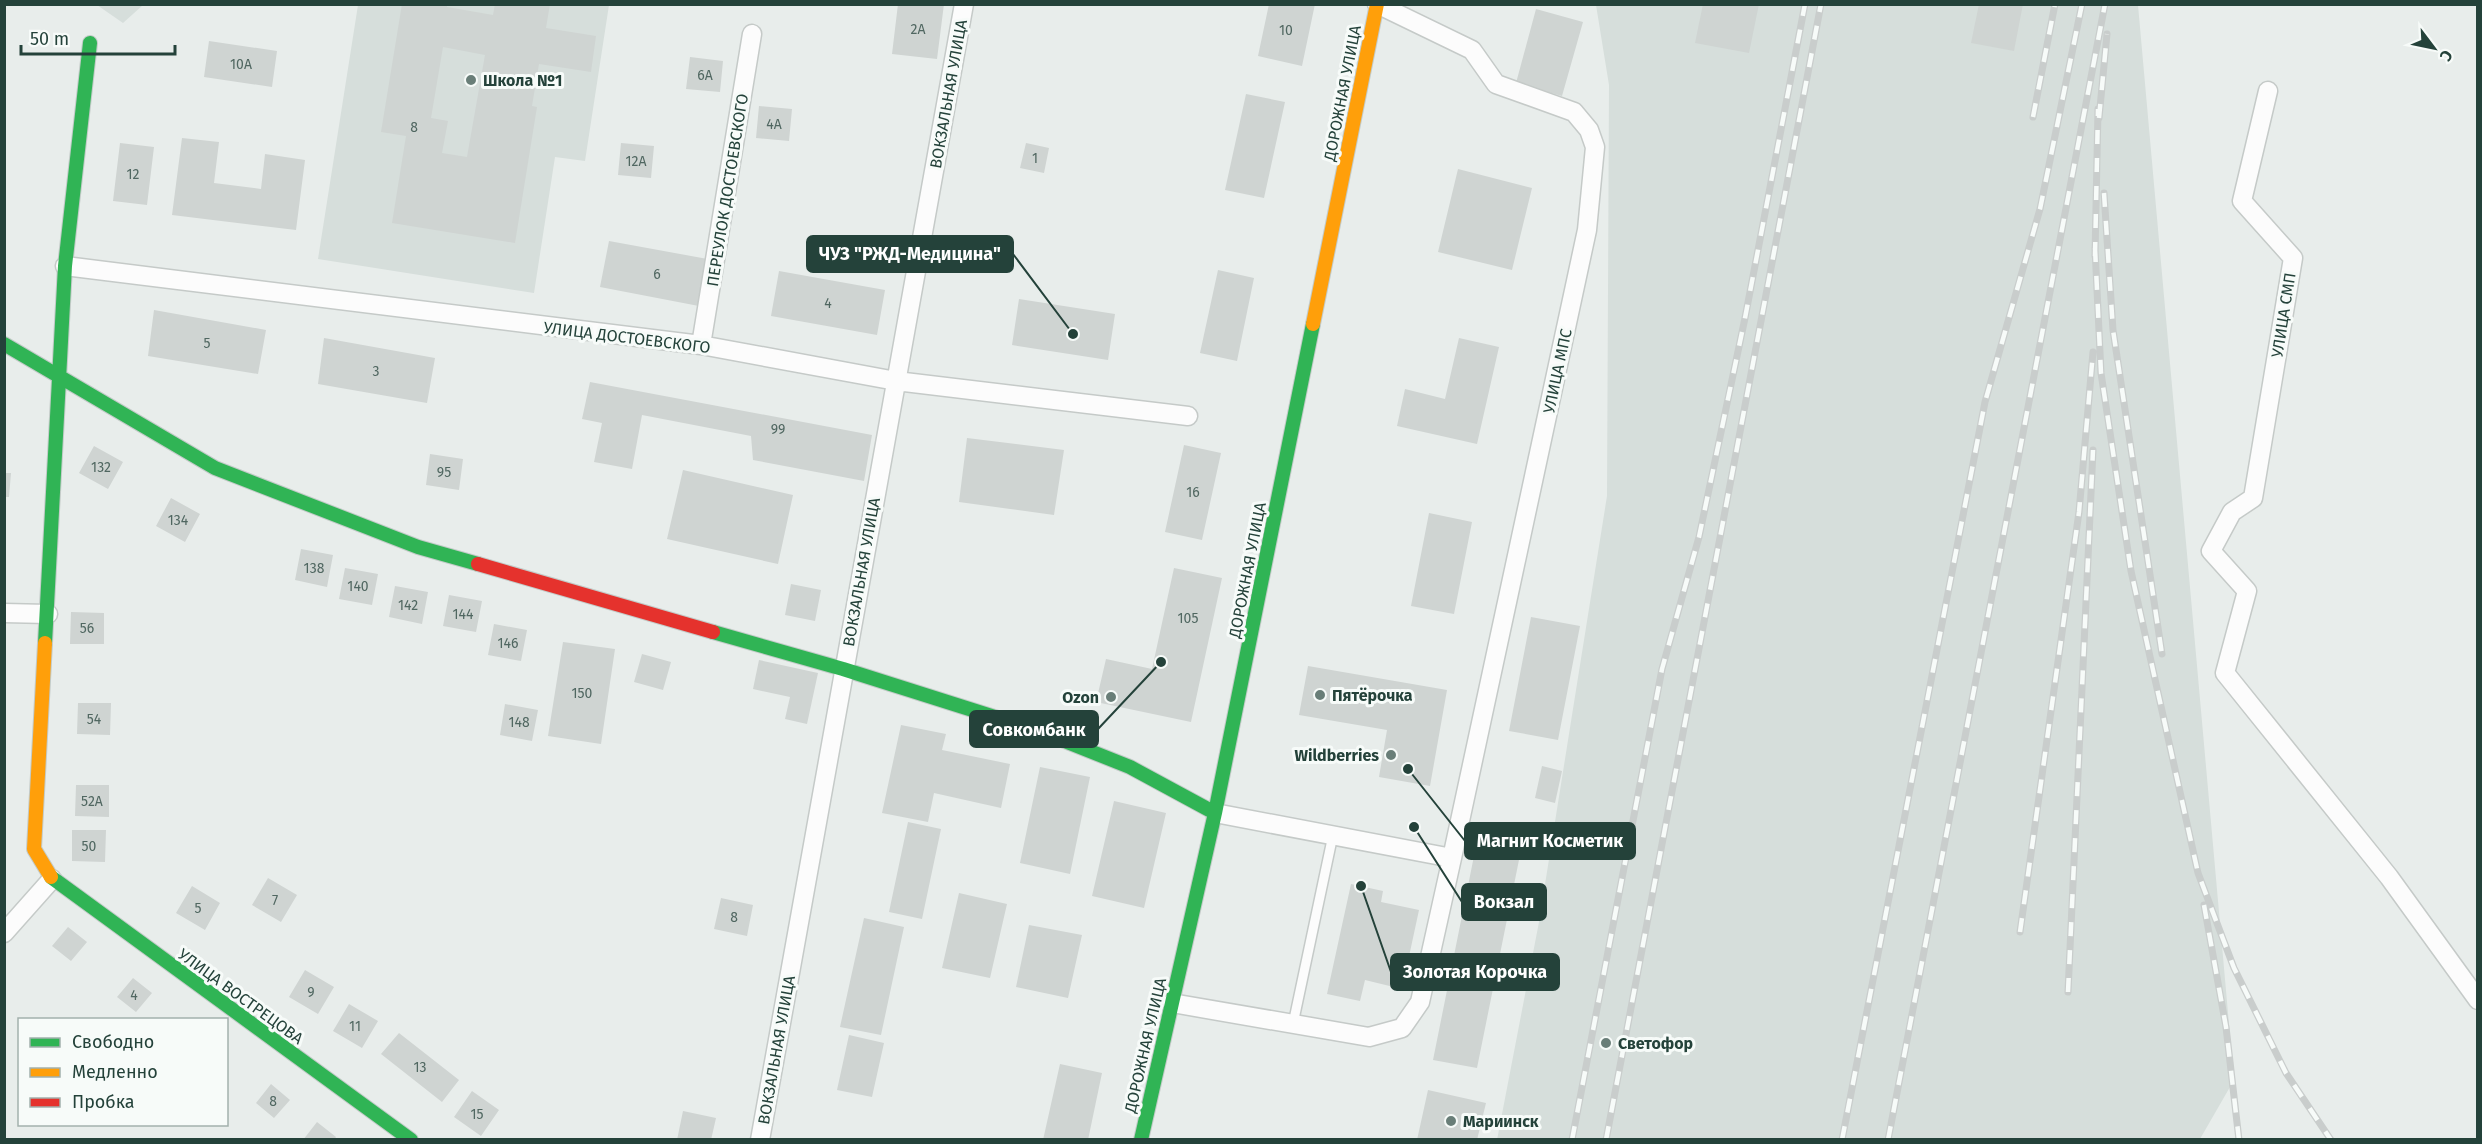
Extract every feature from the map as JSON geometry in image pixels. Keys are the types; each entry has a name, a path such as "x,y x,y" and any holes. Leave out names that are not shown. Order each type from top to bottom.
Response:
{"street":[{"name":"ВОКЗАЛЬНАЯ УЛИЦА","path":"760,1140 964,4"},
{"name":"ДОРОЖНАЯ УЛИЦА","path":"1141,1140 1215,813 1377,4"},
{"name":"УЛИЦА МПС","path":"1172,1003 1370,1037 1402,1028 1420,1002 1587,230 1595,147 1589,130 1574,112 1496,84 1472,50 1377,4"},
{"name":"ПЕРЕУЛОК ДОСТОЕВСКОГО","path":"701,345 753,34"},
{"path":"4,933 52,879 34,849 65,266 90,43"},
{"name":"УЛИЦА СМП","path":"2268,91 2242,201 2293,258 2253,498 2232,512 2211,551 2247,591 2225,673 2389,878 2478,1000"},
{"name":"УЛИЦА ДОСТОЕВСКОГО","path":"65,266 701,345 896,381 1188,416"},
{"path":"4,344 215,468 418,547 843,669 1042,732 1130,767 1215,813 1452,858"},
{"path":"4,613 48,614"},
{"name":"УЛИЦА ВОСТРЕЦОВА","path":"52,879 411,1140"}],"lane":[{"path":"1293,1024 1333,835"}],"shaded area":[{"path":"97,5 143,5 123,23"},
{"name":"Школа №1","path":"358,5 609,5 585,161 555,157 534,293 318,259"},
{"path":"1596,5 2138,5 2234,1080 2200,1139 1497,1140 1539,922 1607,496 1609,85"}],"building":[{"path":"402,4 447,4 447,7 493,15 495,4 550,4 546,28 596,36 591,72 539,64 532,106 537,107 515,243 392,223 406,136 381,132","holes":["443,47 485,55 467,157 442,153 448,121 431,118"]},
{"path":"898,4 944,4 937,59 892,54"},
{"path":"1269,4 1315,4 1302,66 1258,56"},
{"path":"1703,4 1759,4 1749,53 1695,43"},
{"path":"1979,4 2023,4 2014,51 1971,43"},
{"path":"1536,9 1583,22 1562,96 1516,83"},
{"path":"209,41 277,51 272,87 204,77"},
{"path":"690,57 723,61 720,92 686,89"},
{"path":"1246,94 1285,102 1264,198 1225,190"},
{"path":"759,106 792,109 789,141 756,138"},
{"path":"182,138 219,142 214,183 261,189 265,154 305,160 296,230 172,215"},
{"path":"120,143 154,147 147,205 113,201"},
{"path":"621,143 654,146 651,178 618,175"},
{"path":"1026,143 1049,148 1044,173 1020,168"},
{"path":"1458,169 1532,188 1512,270 1438,252"},
{"path":"609,241 713,260 704,307 600,287"},
{"path":"1218,270 1254,278 1237,361 1200,353"},
{"path":"779,271 885,290 877,335 771,316"},
{"path":"1019,299 1115,314 1108,360 1012,345"},
{"path":"154,310 266,330 258,374 148,356"},
{"path":"324,338 435,358 427,403 318,384"},
{"path":"1459,338 1499,347 1477,444 1397,426 1405,389 1445,399"},
{"path":"590,382 872,435 864,481 753,460 751,436 642,415 632,469 594,462 602,423 582,419"},
{"path":"967,438 1064,450 1054,515 959,502"},
{"path":"1184,445 1221,453 1202,540 1165,532"},
{"path":"94,446 123,462 108,489 79,473"},
{"path":"430,454 463,459 459,490 426,485"},
{"path":"683,470 793,495 778,564 667,539"},
{"path":"4,473 11,473 9,497 4,497"},
{"path":"171,498 200,514 185,542 156,526"},
{"path":"1429,513 1472,522 1454,614 1411,606"},
{"path":"301,549 333,555 327,587 295,580"},
{"path":"345,568 378,574 372,605 339,599"},
{"path":"1174,568 1222,578 1191,722 1096,702 1106,659 1152,669"},
{"path":"791,584 821,590 815,621 785,615"},
{"path":"395,586 428,592 422,624 389,617"},
{"path":"449,595 482,601 476,632 443,626"},
{"path":"71,612 104,613 104,644 70,644"},
{"path":"1531,617 1580,626 1558,740 1509,731"},
{"path":"494,624 527,630 521,661 488,655"},
{"path":"563,642 615,649 601,744 548,736"},
{"path":"642,654 671,662 663,690 634,682"},
{"path":"759,660 818,673 807,724 785,719 790,697 753,689"},
{"path":"1308,666 1447,690 1430,786 1379,777 1387,730 1299,715"},
{"path":"78,703 111,703 110,735 77,734"},
{"path":"505,704 538,710 532,741 500,735"},
{"path":"901,725 946,734 942,750 1010,764 1001,808 934,793 928,822 882,813"},
{"path":"1542,766 1562,771 1555,803 1535,798"},
{"path":"1040,767 1090,777 1070,874 1020,863"},
{"path":"76,785 109,785 109,817 75,816"},
{"path":"1114,801 1166,813 1144,908 1092,896"},
{"path":"908,822 941,829 922,919 889,912"},
{"path":"72,830 106,830 105,862 72,861"},
{"path":"1477,841 1521,850 1477,1068 1433,1060"},
{"path":"268,878 297,895 281,922 252,905"},
{"path":"1351,884 1383,891 1381,902 1419,910 1402,989 1365,980 1360,1001 1327,994"},
{"path":"192,886 220,903 205,930 176,913"},
{"path":"959,893 1007,904 990,978 942,968"},
{"path":"721,898 753,905 747,936 714,929"},
{"path":"864,918 904,927 881,1035 840,1027"},
{"path":"1029,925 1082,935 1068,998 1016,987"},
{"path":"68,927 87,942 71,961 52,946"},
{"path":"305,970 334,987 318,1014 289,997"},
{"path":"133,978 152,993 136,1012 117,997"},
{"path":"349,1004 378,1021 362,1048 333,1031"},
{"path":"399,1033 459,1080 442,1102 381,1054"},
{"path":"849,1035 884,1043 872,1097 837,1090"},
{"path":"1060,1064 1102,1073 1088,1140 1043,1140"},
{"path":"271,1084 290,1100 274,1118 256,1103"},
{"name":"Мариинск","path":"1428,1090 1486,1103 1477,1140 1417,1140"},
{"path":"472,1091 499,1110 481,1136 454,1117"},
{"path":"683,1111 716,1118 711,1140 677,1140"},
{"path":"317,1122 336,1137 334,1140 303,1140"}],"railway":[{"path":"1572,1140 1662,669 1699,537 1745,318 1805,4"},
{"path":"1606,1140 1821,4"},
{"path":"2033,117 2055,4"},
{"path":"1842,1140 1985,402 2040,209 2082,4"},
{"path":"1888,1140 2105,4"},
{"path":"2099,118 2107,34"},
{"path":"2095,256 2098,109"},
{"path":"2104,193 2113,330 2162,654"},
{"path":"2095,248 2101,373 2131,571 2198,873 2234,968 2286,1073 2331,1140"},
{"path":"2020,932 2079,512 2093,352"},
{"path":"2068,992 2093,450"},
{"path":"2204,905 2226,1027 2239,1140"}],"traffic: fast":[{"path":"45,643 65,266 90,43"},
{"path":"1141,1140 1215,813 1313,324"},
{"path":"4,344 215,468 418,547 478,564"},
{"path":"713,632 843,669 1042,732 1130,767 1215,813"},
{"path":"51,877 411,1140"}],"traffic: slow":[{"path":"1313,324 1377,4"},
{"path":"45,643 34,849 51,877"}],"traffic: jam":[{"path":"478,564 713,632"}],"place":[{"name":"Школа №1","path":"471,80"},
{"name":"ЧУЗ \"РЖД-Медицина\"","path":"1073,334"},
{"name":"Совкомбанк","path":"1161,662"},
{"name":"Пятёрочка","path":"1320,695"},
{"name":"Ozon","path":"1111,697"},
{"name":"Wildberries","path":"1391,755"},
{"name":"Магнит Косметик","path":"1408,769"},
{"name":"Вокзал","path":"1414,827"},
{"name":"Золотая Корочка","path":"1361,886"},
{"name":"Светофор","path":"1606,1043"},
{"name":"Мариинск","path":"1451,1121"}]}
